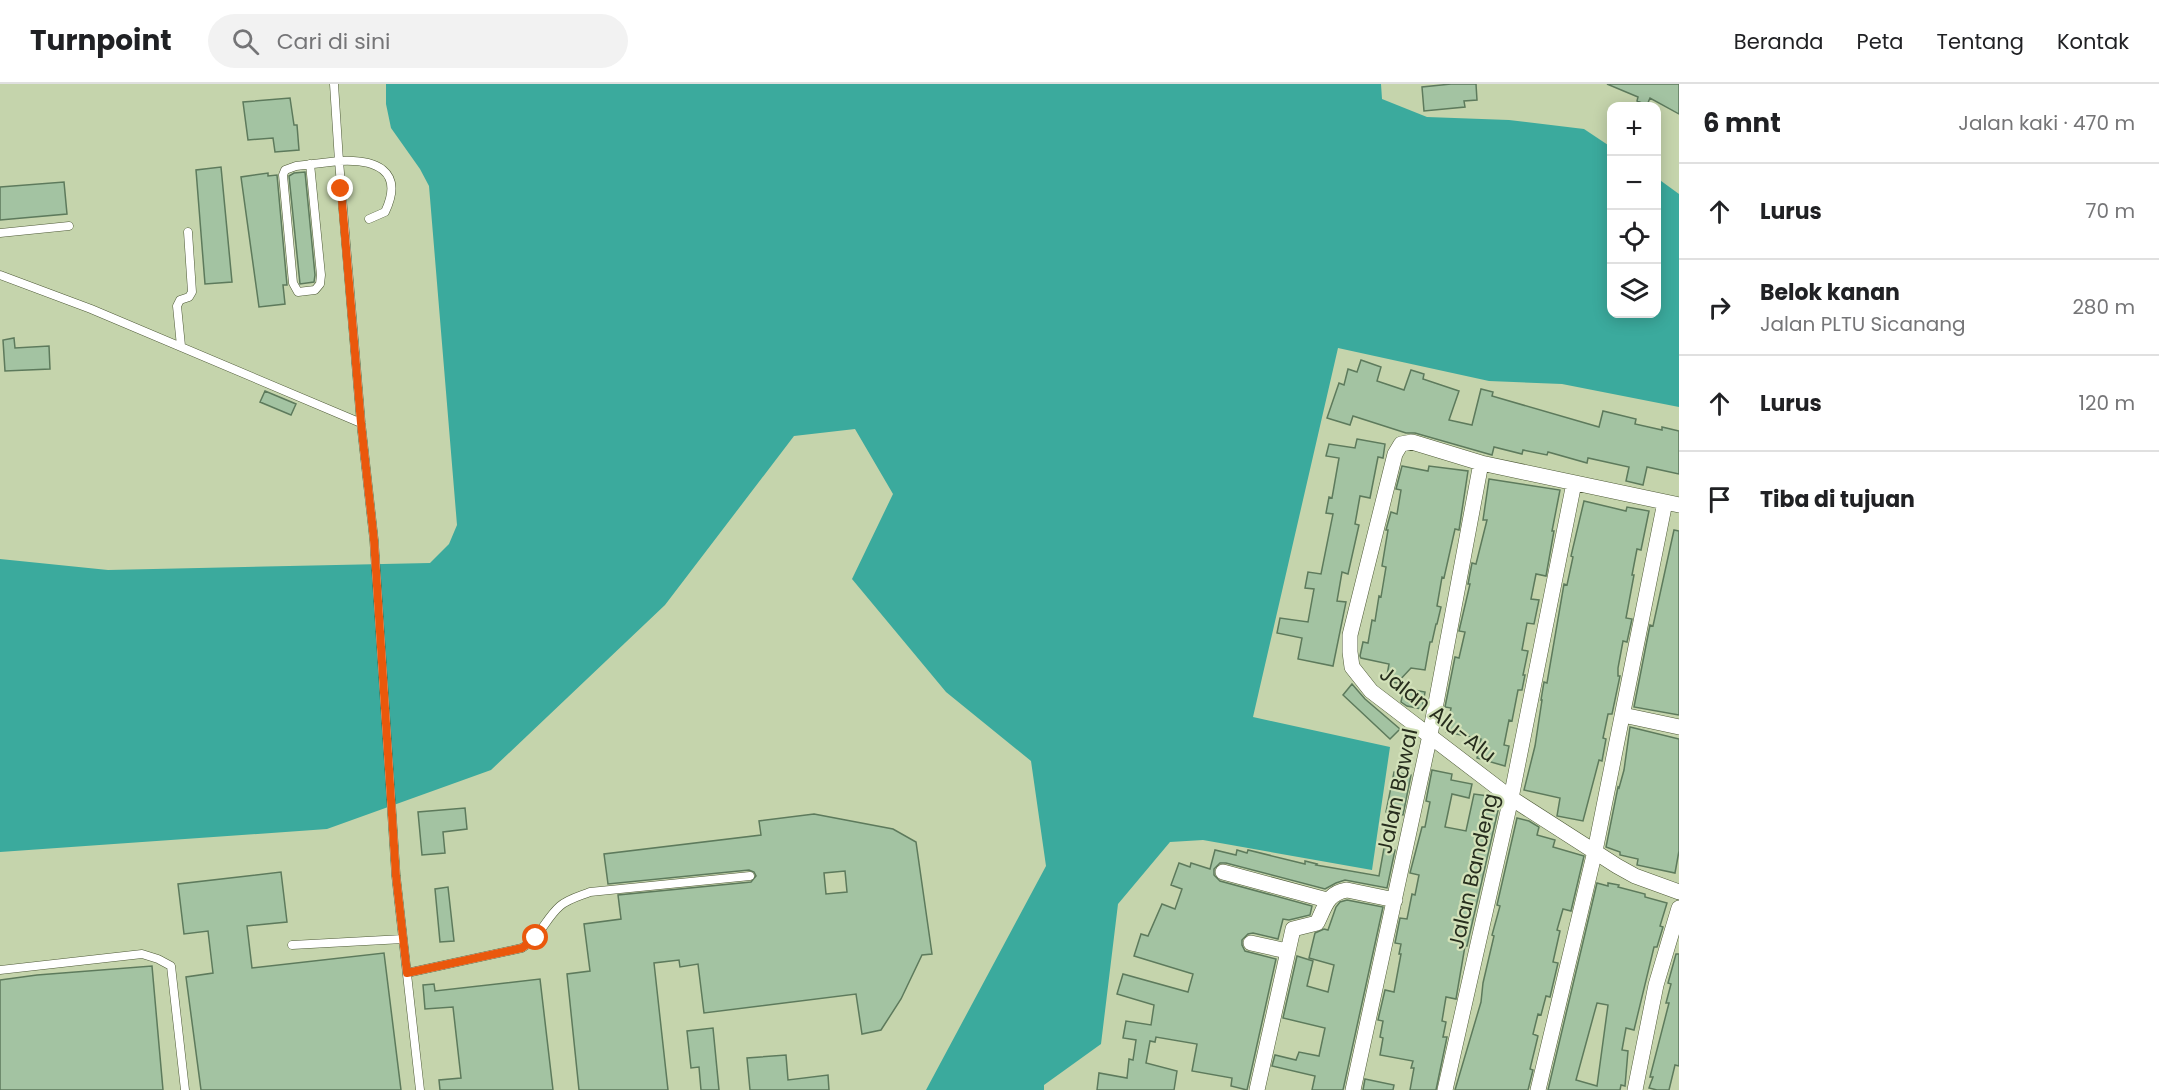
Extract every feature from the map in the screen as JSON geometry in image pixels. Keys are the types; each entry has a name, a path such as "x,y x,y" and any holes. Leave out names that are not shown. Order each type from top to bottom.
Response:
{"street":[{"name":"Jalan Alu-Alu","path":"1481,463 1412,442 1401,444 1395,454 1350,635 1352,667 1371,691 1511,798 1635,876 1679,892"},
{"path":"1481,463 1672,504 1623,715 1595,851 1538,1090"},
{"name":"Jalan Bawal","path":"1353,1090 1430,735 1481,463"},
{"name":"Jalan Bandeng","path":"1445,1090 1511,798 1574,483"},
{"path":"1623,715 1679,727"},
{"path":"1223,872 1327,900"},
{"path":"1257,1090 1293,929 1317,923 1327,900 1335,893 1347,890 1395,900"},
{"path":"1635,1090 1656,985 1679,908"},
{"path":"1251,943 1287,951"}],"lane":[{"path":"334,84 361,423 374,540 396,876 420,1090"},
{"path":"310,164 321,275 320,284 315,290 298,291 293,283 283,175 285,170 310,164 339,161 366,162 385,170 392,188 391,199 385,212 369,219"},
{"path":"0,233 69,226"},
{"path":"181,346 177,306 180,300 189,297 192,292 188,232"},
{"path":"0,275 91,309 361,423"},
{"path":"407,973 522,948 536,938 560,907 573,898 590,892 750,876"},
{"path":"292,945 403,939"},
{"path":"0,970 142,954 171,966 185,1090"}],"water":[{"path":"386,84 1381,84 1382,99 1427,117 1509,120 1584,129 1607,144 1607,318 1661,318 1661,181 1679,194 1679,407 1562,384 1489,381 1338,348 1253,717 1390,747 1372,870 1203,840 1170,842 1118,904 1101,1044 1044,1085 1044,1090 926,1090 1046,866 1031,761 946,692 852,579 893,494 855,429 794,436 665,605 491,770 327,829 0,852 0,559 108,570 430,563 449,544 457,525 429,186 391,128 386,104"}],"building":[{"path":"1476,84 1477,100 1464,101 1465,107 1424,111 1422,87"},
{"path":"1607,84 1679,84 1679,114 1661,102 1650,98 1648,102 1640,102 1637,101 1638,97"},
{"path":"290,98 294,125 297,125 299,150 275,152 273,138 248,140 243,102"},
{"path":"221,167 232,282 205,284 196,170"},
{"path":"305,172 315,275 314,282 300,284 289,176"},
{"path":"268,173 268,176 277,175 287,285 283,285 285,304 259,307 241,177"},
{"path":"64,182 67,214 0,220 0,187"},
{"path":"14,338 15,348 49,346 50,369 5,371 3,340"},
{"path":"1361,360 1381,367 1377,381 1404,390 1411,370 1424,374 1423,379 1459,391 1449,420 1472,425 1481,389 1493,392 1492,396 1599,427 1603,411 1636,419 1635,424 1679,431 1679,474 1647,467 1643,485 1626,481 1629,467 1588,458 1587,463 1548,452 1547,455 1523,450 1522,454 1494,447 1492,455 1415,433 1406,433 1353,416 1350,425 1327,418 1339,383 1344,385 1348,369 1357,372"},
{"path":"265,391 296,404 291,415 260,402"},
{"path":"1357,439 1385,444 1383,458 1378,457 1370,498 1360,496 1355,524 1359,525 1348,574 1342,572 1337,601 1346,602 1333,666 1298,659 1302,638 1277,633 1280,618 1308,622 1314,589 1305,588 1308,572 1321,574 1333,514 1326,513 1329,497 1332,498 1339,458 1326,456 1329,444 1355,448"},
{"path":"1402,466 1428,471 1429,466 1468,471 1459,530 1455,529 1444,578 1442,577 1437,606 1441,607 1432,642 1430,642 1425,670 1411,668 1397,683 1386,681 1389,664 1360,656 1363,642 1368,643 1372,620 1375,621 1379,596 1381,597 1386,567 1382,566 1388,530 1386,530 1391,512 1397,514 1401,490 1396,489"},
{"path":"1489,479 1560,490 1546,576 1536,574 1531,599 1539,600 1534,624 1527,623 1522,650 1528,651 1523,675 1525,675 1522,690 1518,690 1512,721 1509,720 1504,745 1509,746 1505,766 1477,758 1481,739 1446,732 1451,708 1445,707 1455,657 1459,658 1465,632 1459,631 1470,584 1468,584 1472,563 1476,564 1487,520 1483,520"},
{"path":"1584,501 1626,511 1627,507 1649,511 1641,550 1637,549 1632,575 1634,575 1626,618 1632,619 1627,642 1623,641 1618,668 1618,676 1620,676 1612,714 1608,714 1603,738 1606,739 1602,761 1599,760 1583,821 1557,816 1560,798 1524,790 1535,746 1544,682 1547,683 1564,584 1567,585 1573,557 1571,556"},
{"path":"1674,530 1679,531 1679,715 1634,707 1650,625 1653,626"},
{"path":"1352,684 1365,699 1400,729 1390,739 1343,695"},
{"path":"1404,688 1425,692 1422,709 1407,706 1401,702"},
{"path":"1630,727 1679,739 1679,851 1675,873 1637,865 1638,859 1620,855 1620,852 1606,847 1618,787 1624,770"},
{"path":"1432,770 1452,774 1451,780 1472,784 1469,798 1452,794 1445,827 1466,831 1474,794 1488,796 1487,803 1499,806 1467,946 1465,946 1456,999 1446,997 1442,1021 1446,1022 1443,1037 1447,1037 1436,1090 1410,1090 1413,1061 1380,1055 1383,1021 1378,1020 1385,990 1394,992 1401,954 1399,954 1401,944 1395,943 1400,918 1407,919 1412,894 1415,895 1419,875 1410,873 1422,827 1425,827 1430,802 1426,801"},
{"path":"1394,772 1411,775 1403,815 1386,812"},
{"path":"465,808 467,829 443,832 445,853 422,855 418,812"},
{"path":"814,814 893,829 916,842 932,954 922,955 901,999 881,1030 862,1034 856,994 704,1013 698,964 680,967 679,960 654,963 668,1090 579,1090 567,974 590,971 584,924 621,919 618,895 751,882 756,876 749,870 608,884 604,854 761,835 759,821","holes":["845,871 847,892 826,894 824,873"]},
{"path":"1517,818 1539,827 1537,835 1555,840 1553,847 1584,856 1571,911 1563,909 1557,930 1560,931 1553,962 1558,963 1550,997 1546,996 1533,1034 1538,1036 1530,1069 1533,1070 1528,1090 1455,1090 1481,1002 1494,936 1492,935 1500,906 1497,905"},
{"path":"1384,848 1395,850 1387,888 1345,880 1325,889 1226,863 1220,863 1214,869 1214,875 1220,881 1312,906 1310,915 1289,920 1283,919 1278,939 1253,933 1248,934 1242,940 1245,951 1276,959 1247,1090 1231,1086 1232,1078 1192,1071 1197,1044 1156,1037 1155,1042 1150,1041 1146,1063 1177,1071 1174,1090 1097,1090 1099,1073 1127,1078 1129,1059 1133,1060 1136,1040 1123,1038 1126,1021 1151,1025 1154,1005 1117,994 1123,974 1188,992 1193,974 1134,956 1141,934 1148,936 1162,904 1175,909 1182,889 1171,885 1179,863 1190,867 1191,863 1210,869 1215,850 1236,855 1237,850 1247,853 1248,850 1305,864 1305,861 1379,876"},
{"path":"281,872 287,922 247,926 252,968 384,953 401,1090 201,1090 186,977 213,973 208,931 184,934 178,884"},
{"path":"1597,883 1608,886 1608,883 1619,885 1618,887 1667,903 1660,926 1663,927 1657,947 1654,947 1634,1030 1626,1028 1622,1050 1628,1051 1625,1086 1621,1085 1620,1090 1548,1090","holes":["1597,1003 1608,1005 1597,1086 1576,1080"]},
{"path":"448,887 454,941 440,942 435,889"},
{"path":"1347,900 1383,907 1343,1090 1312,1090 1315,1076 1272,1066 1275,1055 1296,1060 1299,1052 1319,1056 1325,1028 1283,1018 1297,956 1313,961 1307,986 1328,992 1334,965 1309,958 1315,933 1324,929 1328,930 1336,907 1340,902"},
{"path":"1676,954 1679,954 1679,1066 1675,1065 1669,1090 1657,1090 1649,1088 1653,1077 1650,1077 1669,1003 1666,1003 1671,984 1668,983"},
{"path":"152,966 163,1090 0,1090 0,980"},
{"path":"540,979 553,1090 440,1090 439,1080 461,1078 453,1007 425,1009 423,985 434,984 435,991"},
{"path":"713,1028 719,1090 701,1090 699,1067 691,1068 687,1031"},
{"path":"786,1055 788,1080 828,1075 829,1090 750,1090 747,1058"},
{"path":"1365,1079 1394,1085 1393,1090 1363,1090"}],"route":[{"path":"341,189 361,423 374,540 396,876 407,973 522,948 536,938"}]}
